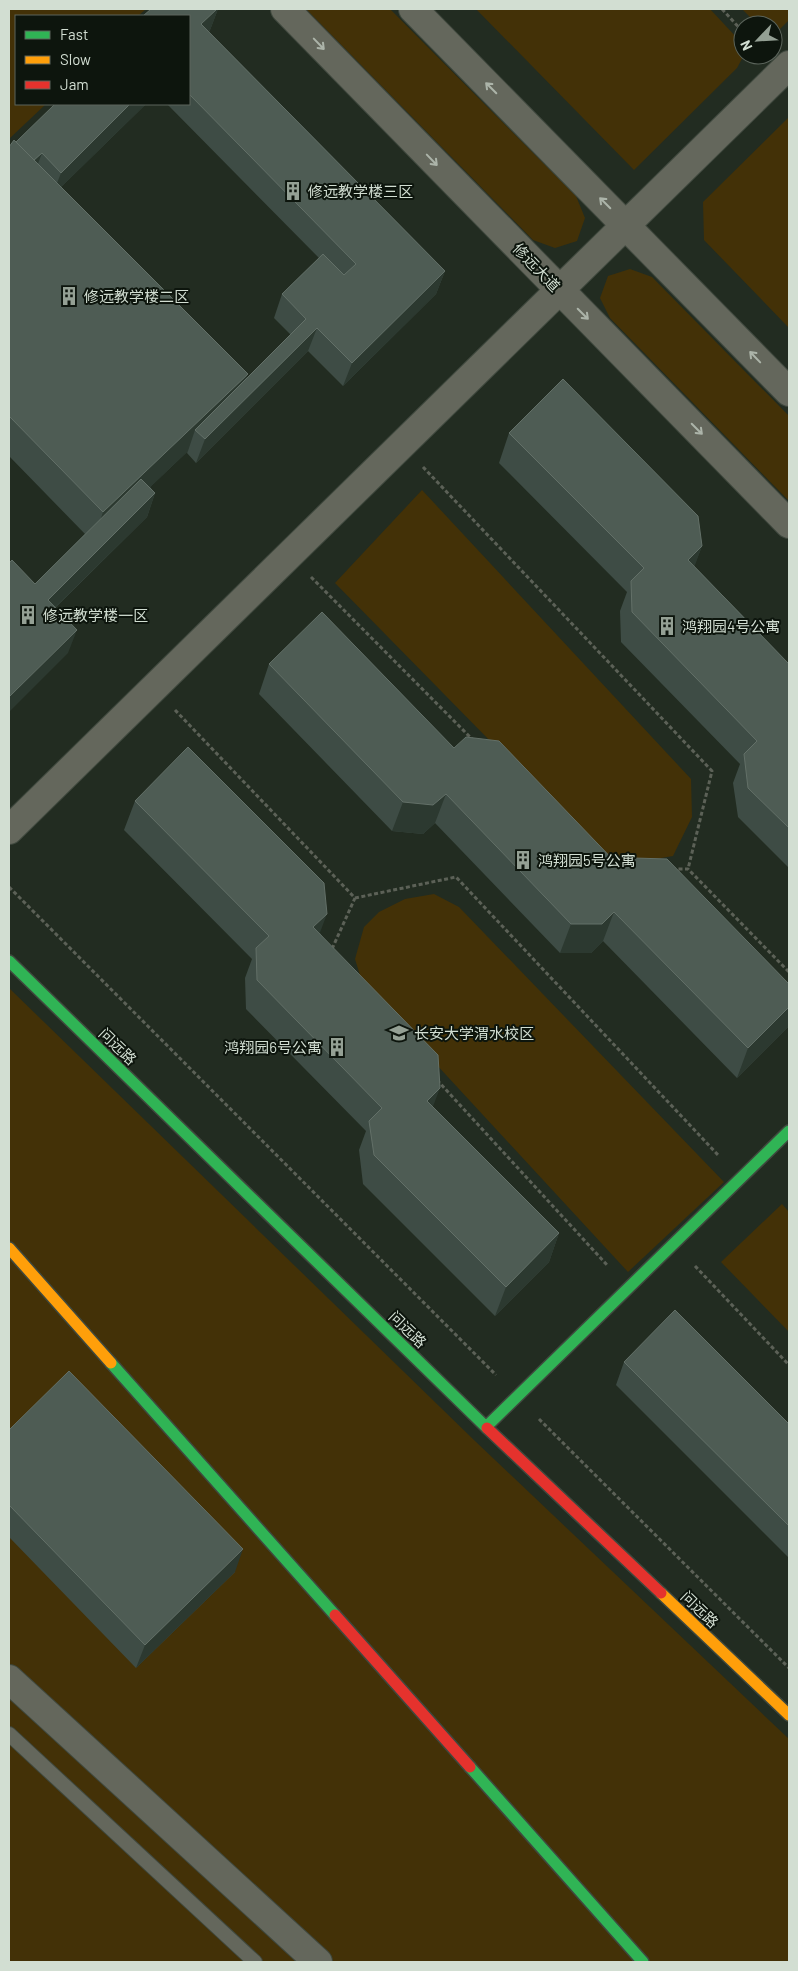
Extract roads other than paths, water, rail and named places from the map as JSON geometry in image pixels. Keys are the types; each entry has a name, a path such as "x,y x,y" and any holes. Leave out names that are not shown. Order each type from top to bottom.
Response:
{"street":[{"name":"修远大道","path":"285,9 789,524"},
{"path":"413,9 789,392"},
{"path":"9,830 789,65"},
{"name":"问远路","path":"9,961 486,1427 789,1715"},
{"path":"486,1427 789,1131"},
{"path":"9,1248 643,1962"},
{"path":"9,1679 318,1962"}],"lane":[{"path":"9,1734 255,1962"}],"place":[{"name":"修远教学楼三区","path":"293,191"},
{"name":"修远教学楼二区","path":"69,296"},
{"name":"修远教学楼一区","path":"28,615"},
{"name":"鸿翔园4号公寓","path":"667,626"},
{"name":"鸿翔园5号公寓","path":"523,860"},
{"name":"长安大学渭水校区","path":"399,1033"},
{"name":"鸿翔园6号公寓","path":"337,1047"}]}
